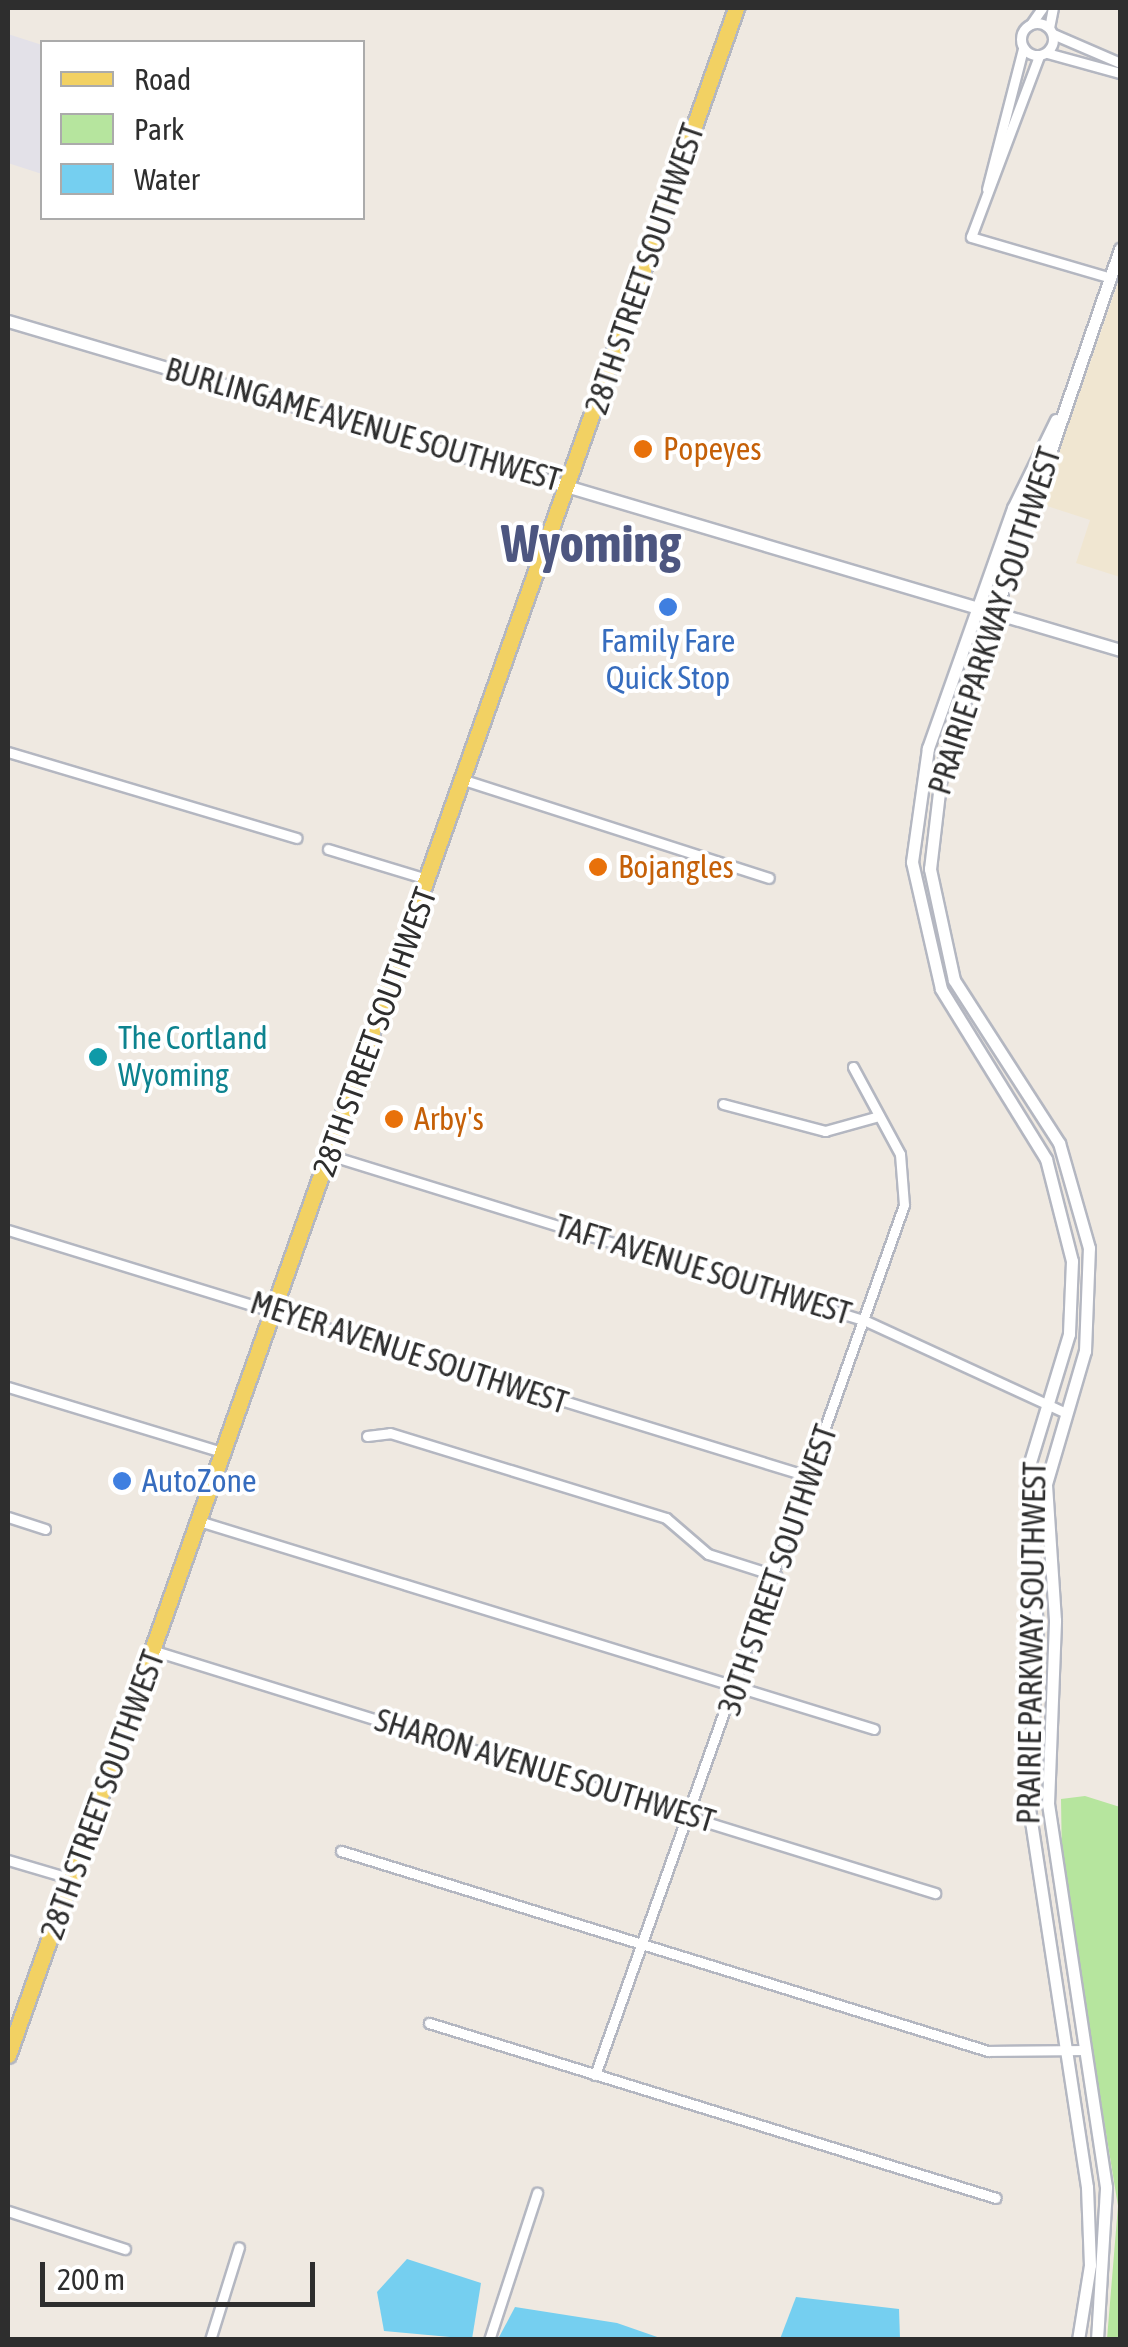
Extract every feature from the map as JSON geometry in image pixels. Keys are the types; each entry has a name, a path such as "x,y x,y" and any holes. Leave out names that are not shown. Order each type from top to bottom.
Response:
{"main road":[{"name":"28TH STREET SOUTHWEST","path":"9,2044 202,1522 736,8"}],"street":[{"path":"1042,8 1031,24 1023,49 971,236 1110,278"},
{"path":"986,190 1043,54 1053,8"},
{"path":"1031,24 1120,62"},
{"path":"1023,49 1120,73"},
{"name":"PRAIRIE PARKWAY SOUTHWEST","path":"1097,2340 1108,2219 1048,1804 1055,1620 1046,1484 1091,1316 1080,1207 1058,1143 967,1005 934,908 936,791 1120,249"},
{"name":"BURLINGAME AVENUE SOUTHWEST","path":"8,321 1120,650"},
{"name":"PRAIRIE PARKWAY SOUTHWEST","path":"1062,412 1019,494 917,796 914,890 941,989 1046,1158 1063,1212 1072,1314 1030,1462 1037,1634 1029,1808 1090,2229 1078,2340"},
{"path":"8,752 296,838"},
{"path":"464,780 769,878"},
{"path":"328,848 430,880"},
{"name":"30TH STREET SOUTHWEST","path":"595,2076 777,1576 866,1321 906,1191 900,1154 853,1067"},
{"path":"724,1104 825,1131 879,1116"},
{"name":"TAFT AVENUE SOUTHWEST","path":"332,1156 866,1321 1064,1412"},
{"path":"1063,1212 1080,1207"},
{"name":"MEYER AVENUE SOUTHWEST","path":"8,1230 811,1477"},
{"path":"8,1387 226,1454"},
{"path":"367,1436 390,1433 666,1518 708,1554 777,1576"},
{"path":"8,1518 45,1528"},
{"path":"202,1522 874,1729"},
{"name":"SHARON AVENUE SOUTHWEST","path":"155,1652 936,1893"},
{"path":"341,1851 988,2051 1064,2054 1082,2050"},
{"path":"8,1860 72,1880"},
{"path":"429,2024 996,2198"},
{"path":"489,2340 537,2194"},
{"path":"8,2211 126,2248"},
{"path":"210,2340 239,2247"}],"shaded area":[{"path":"8,34 40,44 40,173 8,163"},
{"path":"1120,277 1120,577 1076,563 1090,520 1041,504"}],"green space":[{"path":"1085,1796 1120,1807 1120,2339 1107,2339 1118,2206 1062,1864 1061,1799"}],"water":[{"path":"407,2259 481,2283 472,2339 384,2331 377,2292"},
{"path":"796,2297 899,2309 900,2339 780,2339"},
{"path":"515,2307 617,2323 663,2339 498,2339"}],"place":[{"name":"Popeyes","path":"643,449"},
{"name":"Family Fare Quick Stop","path":"668,607"},
{"name":"Bojangles","path":"598,867"},
{"name":"The Cortland Wyoming","path":"98,1057"},
{"name":"Arby's","path":"394,1119"},
{"name":"AutoZone","path":"122,1481"}],"district":[{"name":"Wyoming","path":"591,544"}]}
